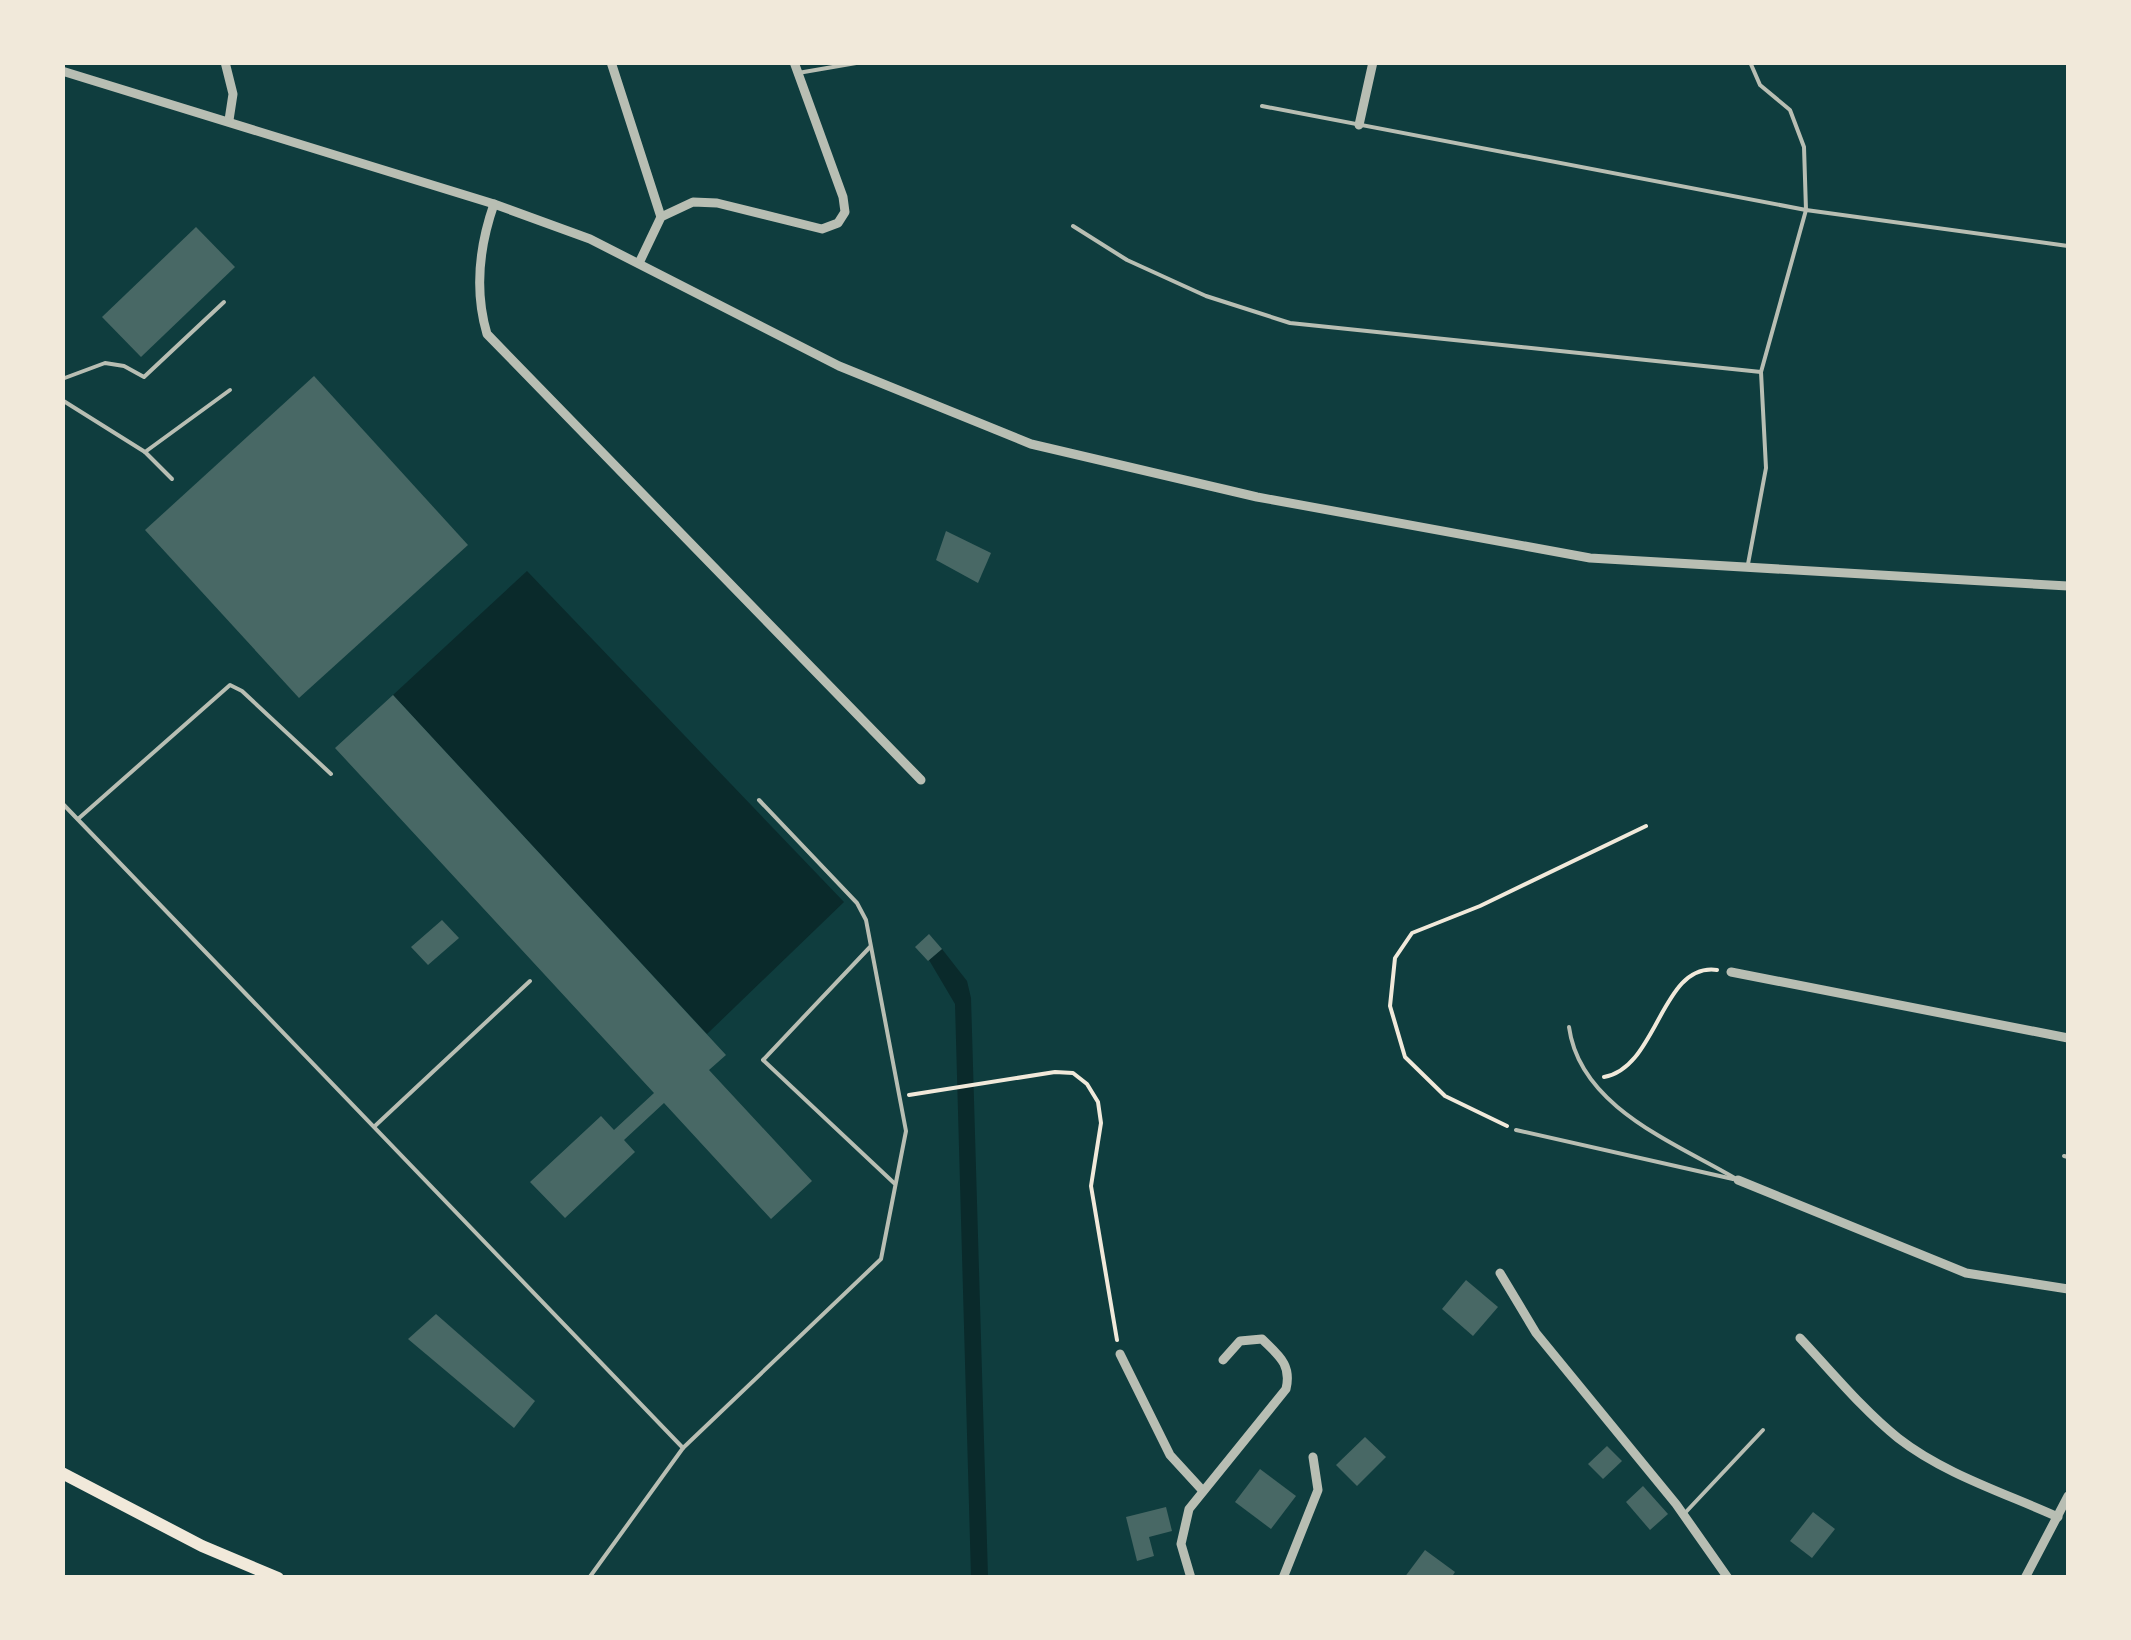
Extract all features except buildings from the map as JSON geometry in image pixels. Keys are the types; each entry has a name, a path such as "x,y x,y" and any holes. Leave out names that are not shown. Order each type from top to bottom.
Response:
{"main road":[{"path":"62,1473 202,1546 278,1578"}],"street":[{"path":"225,62 233,94 229,120"},
{"path":"611,62 661,217"},
{"path":"1360,125 1373,62"},
{"path":"640,261 661,217 693,202 716,203 822,229 838,223 845,212 843,197 795,68"},
{"path":"62,71 494,204 640,261 839,366 1030,444 1257,497 1590,558 2068,586"},
{"path":"494,204 477,302 487,334 920,780"},
{"path":"1732,972 2068,1038"},
{"path":"1738,1180 1966,1273 2068,1288"},
{"path":"1500,1273 1536,1333 1683,1515 1728,1578"},
{"path":"1800,1338 1871,1415 1902,1440 1940,1464 2058,1517"},
{"path":"1191,1578 1183,1560 1183,1526 1203,1491 1286,1389 1289,1376 1284,1360 1262,1339 1240,1342 1223,1360"},
{"path":"1120,1354 1170,1455 1203,1491"},
{"path":"1283,1578 1318,1490 1314,1457"},
{"path":"2025,1578 2068,1496"}],"lane":[{"path":"795,68 862,62"},
{"path":"1748,569 1766,468 1761,372 1806,210 1804,147 1790,110 1760,85 1750,62"},
{"path":"1262,106 1806,210 2068,246"},
{"path":"1073,226 1127,260 1206,296 1290,322 1761,372"},
{"path":"62,379 104,363 124,366 144,377 224,302"},
{"path":"145,452 230,390"},
{"path":"62,400 145,452 172,479"},
{"path":"78,819 230,686 242,691 331,774"},
{"path":"589,1578 683,1448 881,1258 906,1132 862,910 759,800"},
{"path":"62,803 683,1448"},
{"path":"870,947 763,1060 896,1184"},
{"path":"376,1125 530,981"},
{"path":"1569,1027 1572,1049 1587,1078 1626,1114 1738,1180"},
{"path":"1516,1130 1738,1180"},
{"path":"1683,1515 1763,1430"}],"path":[{"path":"1516,1130 1445,1096 1405,1057 1390,1006 1394,958 1412,932 1480,906 1646,826"},
{"path":"1587,1078 1610,1077 1636,1062 1668,1002 1688,979 1708,969 1732,972"},
{"path":"899,1097 1073,1073 1087,1084 1098,1102 1101,1122 1090,1186 1120,1354"}],"water":[{"path":"527,571 844,902 707,1034 393,695"},
{"path":"942,949 967,981 971,998 988,1577 971,1577 955,1004 929,960"}]}
